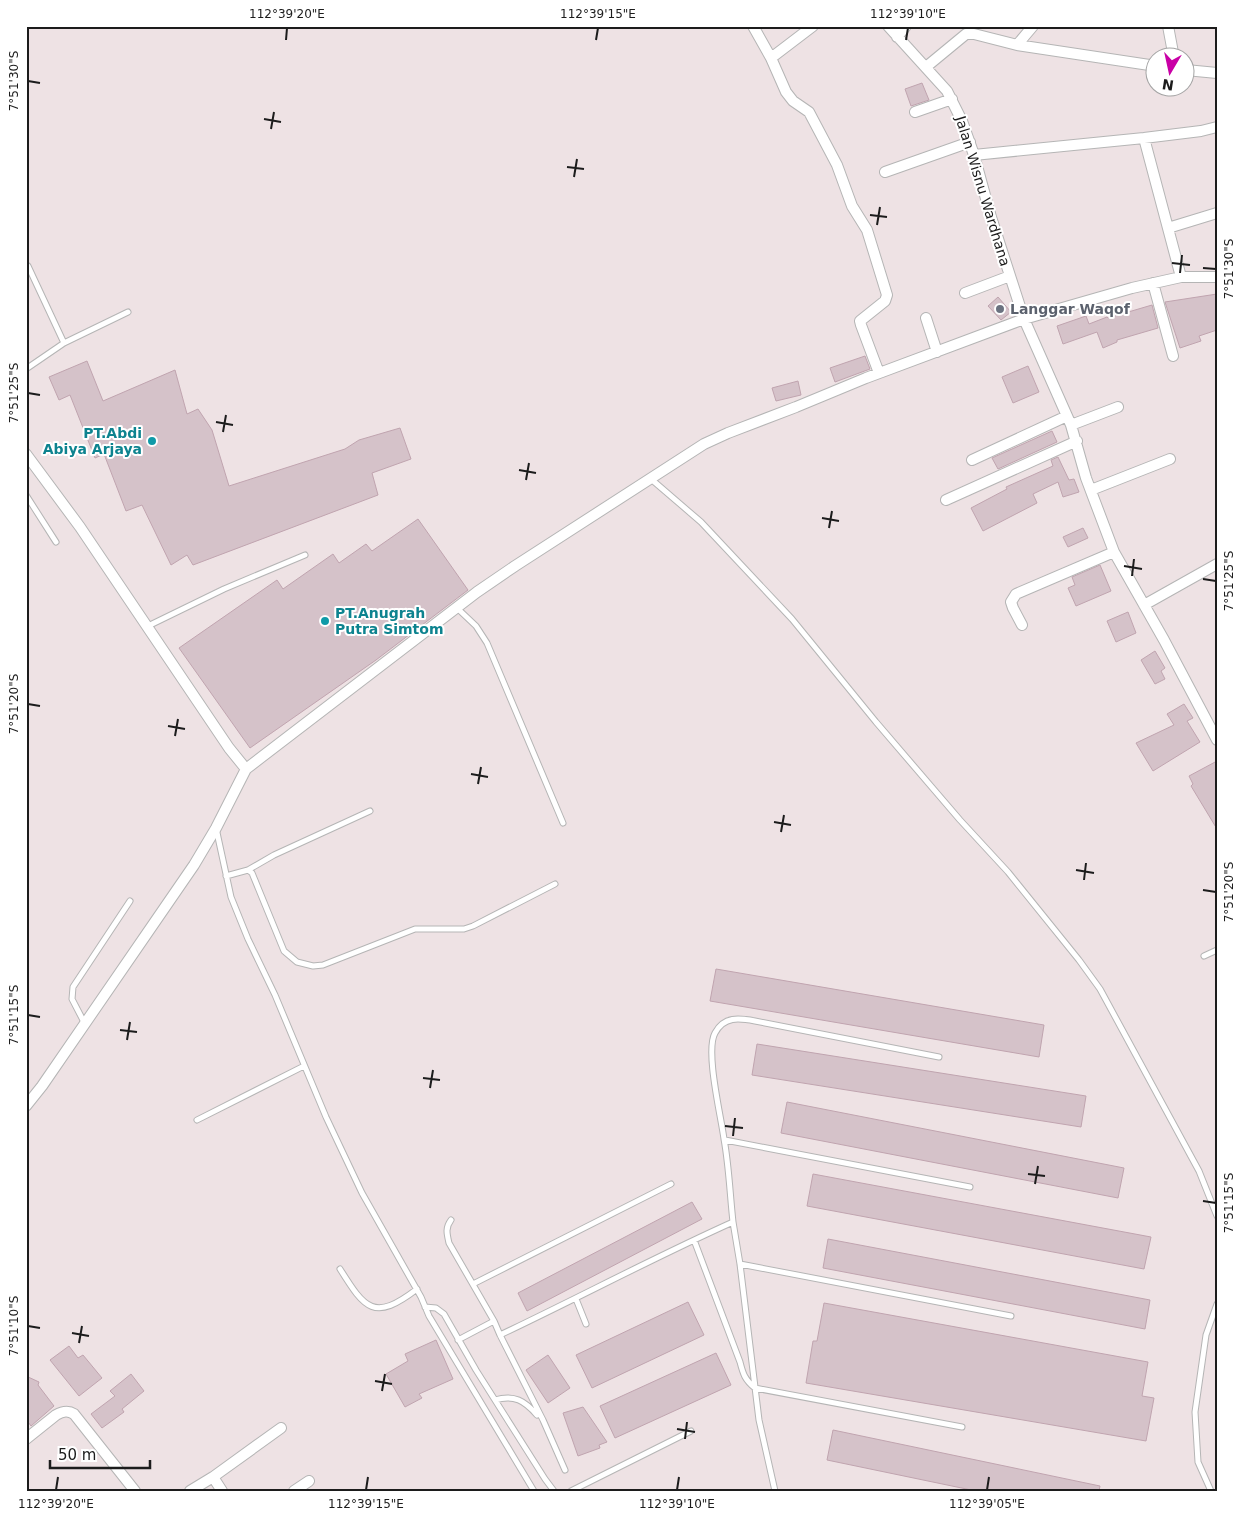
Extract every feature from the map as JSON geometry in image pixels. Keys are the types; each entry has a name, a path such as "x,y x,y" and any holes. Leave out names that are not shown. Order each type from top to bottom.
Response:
{"street":[{"path":"753,26 771,58 788,95 809,112 812,117 837,165 852,206 867,230 887,295 885,301 860,321 860,325 879,373"},
{"path":"771,58 813,26"},
{"name":"Jalan Wisnu Wardhana","path":"888,26 926,67 952,99 970,142 991,217 1024,319 1077,441 1091,490 1114,552 1164,640 1217,740"},
{"path":"897,37 906,26"},
{"path":"1168,26 1172,48"},
{"path":"1018,46 1030,27"},
{"path":"926,67 967,30 974,34 1018,46 1146,65"},
{"path":"1196,71 1217,73"},
{"path":"915,112 952,99"},
{"path":"974,155 1144,138 1202,131 1217,127"},
{"path":"1144,138 1181,277"},
{"path":"885,172 970,142"},
{"path":"1168,228 1217,213"},
{"path":"965,293 1010,276"},
{"path":"26,1106 42,1086 194,865 216,828 246,768 515,566 687,454 728,432 1024,319 1153,283 1181,277 1217,277"},
{"path":"1153,283 1173,356"},
{"path":"926,318 937,352"},
{"path":"972,460 1069,421 1118,407"},
{"path":"946,500 1077,441"},
{"path":"26,454 80,527 229,748 246,768"},
{"path":"1091,490 1170,459"},
{"path":"1022,625 1011,602 1016,594 1114,552"},
{"path":"1144,605 1217,564"},
{"path":"26,1439 56,1415 61,1412 70,1411 135,1491"},
{"path":"190,1491 213,1477 281,1428"},
{"path":"213,1477 222,1491"},
{"path":"294,1491 308,1481"}],"lane":[{"path":"28,266 64,344"},
{"path":"26,369 64,344 128,312"},
{"path":"651,479 701,522 792,620 960,820 1008,872 1079,960 1100,989 1199,1171 1217,1216"},
{"path":"26,495 56,542"},
{"path":"148,626 224,589 305,555"},
{"path":"457,608 476,626 487,643 563,824"},
{"path":"226,876 248,870 274,855 370,811"},
{"path":"216,828 236,912 362,1193 417,1289 429,1316 534,1491"},
{"path":"248,870 256,878 284,951 297,962 314,966 323,965 415,929 464,929 555,884"},
{"path":"85,1024 72,999 73,987 130,901"},
{"path":"1204,956 1217,950"},
{"path":"775,1491 759,1420 733,1222 725,1140 715,1085 712,1050 713,1035 726,1021 737,1018 940,1057"},
{"path":"197,1120 304,1066"},
{"path":"725,1140 970,1187"},
{"path":"473,1284 671,1184"},
{"path":"451,1220 446,1232 449,1243 494,1321 543,1420 565,1470"},
{"path":"500,1334 733,1222"},
{"path":"694,1240 744,1377 755,1388 962,1427"},
{"path":"740,1264 1011,1316"},
{"path":"340,1269 357,1295 365,1304 370,1306 385,1307 394,1305 417,1289"},
{"path":"576,1299 586,1324"},
{"path":"1211,1491 1198,1462 1195,1412 1206,1335 1217,1304"},
{"path":"425,1307 441,1311 495,1400 554,1491"},
{"path":"458,1340 494,1321"},
{"path":"495,1400 504,1397 520,1399 529,1405 543,1420"},
{"path":"571,1491 691,1431"}],"building":[{"path":"922,83 929,100 911,106 905,89"},
{"path":"1217,294 1217,330 1199,336 1201,341 1180,348 1165,302"},
{"name":"Langgar Waqof","path":"998,297 1011,312 1001,320 988,306"},
{"path":"1152,305 1158,328 1117,340 1117,342 1103,348 1097,332 1063,344 1057,326 1086,316 1089,324 1107,317"},
{"path":"865,356 870,369 835,382 830,368"},
{"path":"87,361 103,401 175,370 187,414 198,409 212,430 229,486 345,449 359,440 400,428 411,459 372,473 378,495 193,565 187,555 171,565 142,505 126,511 104,454 95,458 70,395 59,400 49,377"},
{"path":"1028,366 1039,392 1013,403 1002,377"},
{"path":"798,381 801,395 776,401 772,388"},
{"path":"1052,431 1057,442 998,469 992,458"},
{"path":"1058,457 1069,480 1074,479 1079,492 1063,497 1058,482 1033,494 1037,503 983,531 971,508 1007,489 1006,487 1053,466 1051,460"},
{"name":"PT.Anugrah Putra Simtom","path":"418,519 468,590 376,660 250,748 179,648 277,580 283,589 333,554 339,563 366,544 372,551"},
{"path":"1083,528 1088,538 1068,547 1063,537"},
{"path":"1100,565 1111,591 1076,606 1068,588 1075,585 1072,577"},
{"path":"1128,612 1136,633 1116,642 1107,621"},
{"path":"1155,651 1165,668 1161,671 1165,679 1155,684 1141,660"},
{"path":"1184,704 1193,718 1187,721 1200,742 1153,771 1136,743 1174,725 1167,714"},
{"path":"1217,761 1217,829 1191,786 1193,784 1189,776"},
{"path":"716,969 1044,1025 1039,1057 710,1001"},
{"path":"757,1044 1086,1096 1081,1127 752,1075"},
{"path":"787,1102 1124,1168 1118,1198 781,1133"},
{"path":"813,1174 1151,1237 1144,1269 807,1206"},
{"path":"692,1202 702,1219 527,1311 518,1293"},
{"path":"828,1239 1150,1300 1145,1329 823,1268"},
{"path":"688,1302 704,1335 592,1388 576,1355"},
{"path":"824,1303 1148,1362 1142,1396 1154,1398 1146,1441 806,1383 813,1341 817,1341"},
{"path":"436,1340 453,1379 419,1394 422,1398 405,1407 386,1374 408,1361 405,1354"},
{"path":"69,1346 78,1358 83,1355 102,1378 79,1396 50,1360"},
{"path":"716,1353 731,1385 615,1438 600,1406"},
{"path":"548,1355 570,1388 548,1403 526,1370"},
{"path":"131,1374 144,1391 122,1409 124,1412 102,1428 91,1414 115,1396 110,1391"},
{"path":"26,1376 39,1382 38,1385 54,1406 31,1426 26,1419"},
{"path":"583,1407 607,1442 599,1445 600,1448 578,1456 563,1413"},
{"path":"833,1430 1100,1486 1099,1491 976,1491 827,1460"}],"place":[{"name":"Langgar Waqof","path":"1000,309"},
{"name":"PT.Abdi Abiya Arjaya","path":"152,441"},
{"name":"PT.Anugrah Putra Simtom","path":"325,621"}]}
